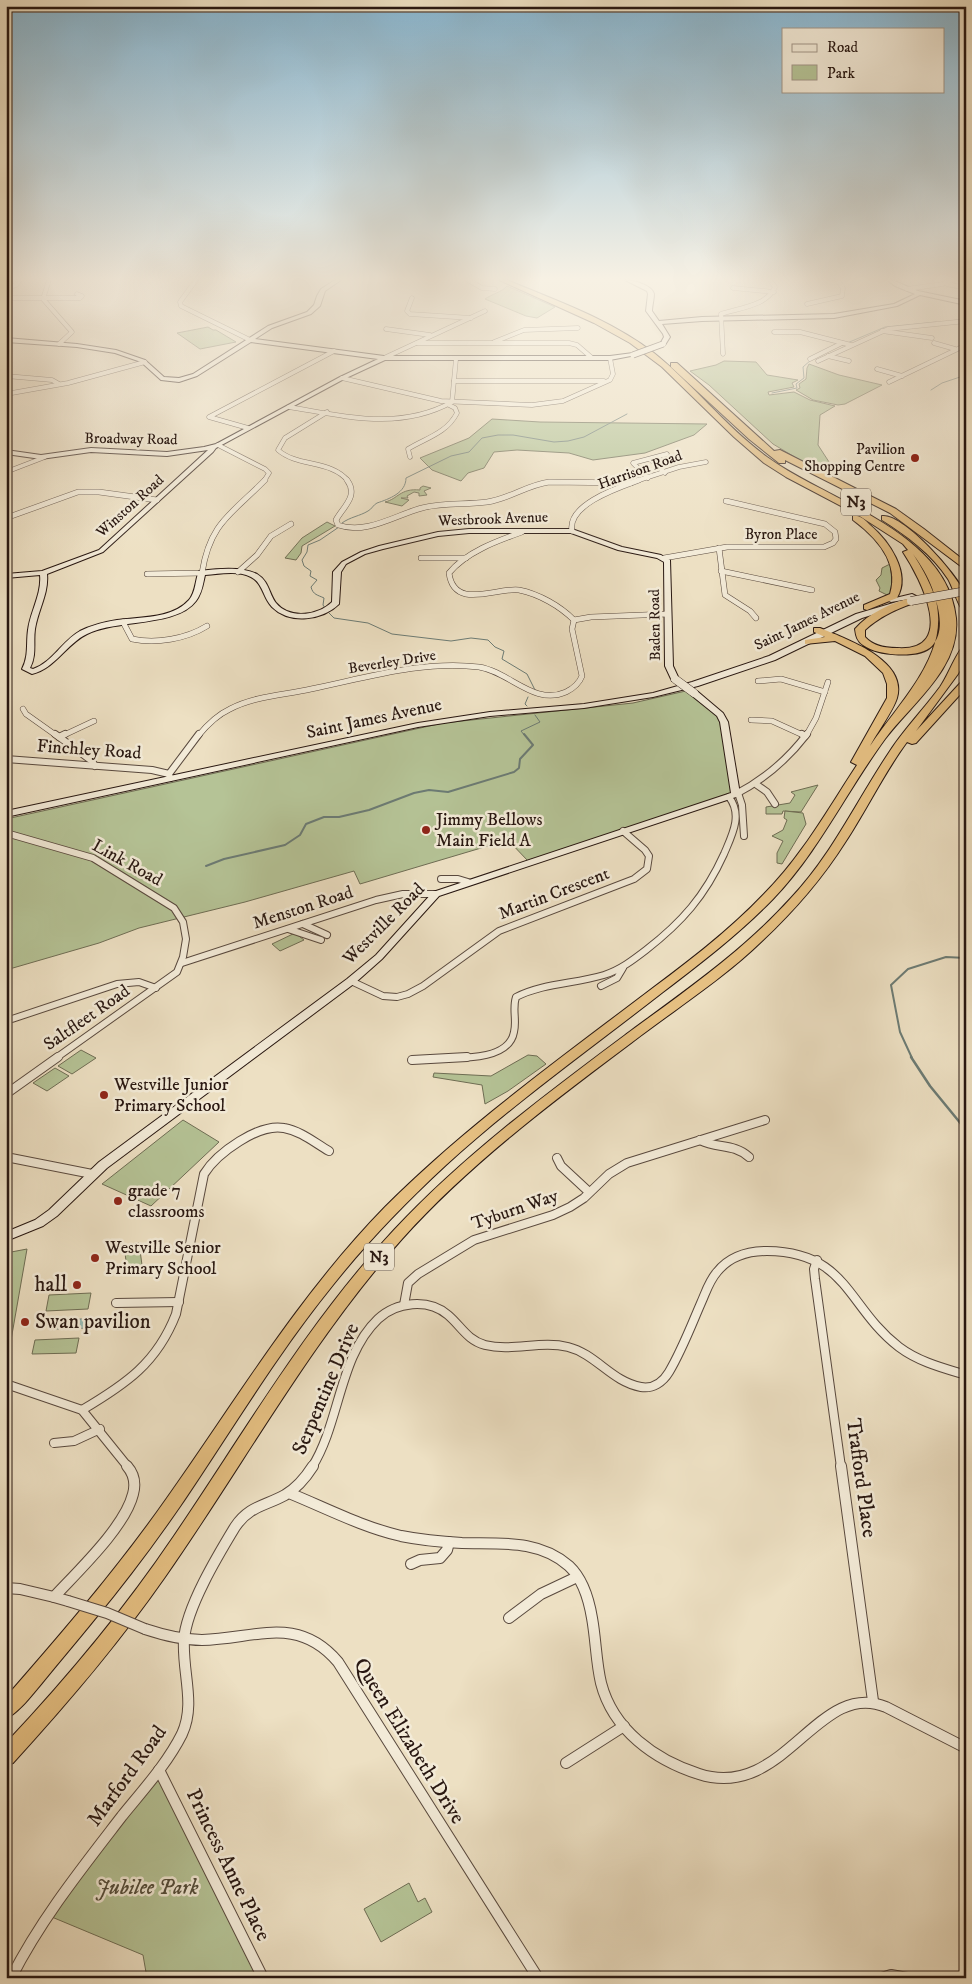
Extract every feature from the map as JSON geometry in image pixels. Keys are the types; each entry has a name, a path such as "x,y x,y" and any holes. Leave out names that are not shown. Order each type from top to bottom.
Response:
{"highway":[{"name":"N3","path":"6,1711 71,1634 147,1538 311,1301 358,1247 399,1203 483,1125 741,924 798,863 880,739 941,662 949,646 952,623 946,595 934,574 919,556 883,527 770,463 670,373"},
{"name":"N3","path":"682,373 752,436 788,465 877,514 911,536 931,553 946,570 954,581 966,610"},
{"path":"752,436 793,462 892,511 928,535 965,565"},
{"path":"770,463 786,477 864,524 879,538 891,554 897,580 896,593 888,600 867,607"},
{"path":"835,500 879,528 908,553 923,581 935,616 932,640 927,646 919,650 909,652 888,651 874,647 861,639 860,629 867,623 889,609 912,599"},
{"path":"820,632 872,656 885,667 891,677 894,691 892,698 851,770 838,803"},
{"path":"808,642 838,639"},
{"name":"N3","path":"6,1757 70,1687 115,1632 177,1546 315,1339 355,1284 432,1198 544,1102 698,987 767,930 818,875 842,840 907,734 951,678 966,646"},
{"path":"868,795 888,775 917,735 966,682"}],"street":[{"path":"6,394 59,384 104,373"},
{"path":"156,373 163,379 183,380 200,373"},
{"path":"248,428 209,417 293,373"},
{"name":"Broadway Road","path":"6,452 45,457 91,450 167,454 215,446 353,373"},
{"path":"450,404 455,373"},
{"path":"342,378 450,404 532,405 551,404 571,399 608,381 614,373"},
{"path":"890,373 902,376"},
{"path":"890,382 909,373"},
{"path":"6,376 52,380 59,384"},
{"path":"454,381 608,381"},
{"path":"289,406 396,421 418,417 450,404"},
{"path":"410,457 408,448 445,430 452,423 457,413 450,404"},
{"path":"327,412 284,438 278,450 279,453 286,456 329,469 347,481 351,488 350,498 336,520 338,524 344,527 355,529 424,507 489,502 542,483 631,483"},
{"path":"43,573 43,586 32,625 31,660 26,669 28,671 35,672 43,669 78,636 85,632 100,626 157,617 184,608 195,596 212,535 269,475 265,469 215,446"},
{"name":"Winston Road","path":"6,576 43,573 101,550 215,446"},
{"path":"648,478 633,464 667,454"},
{"path":"6,472 45,457"},
{"path":"650,459 665,473"},
{"name":"Harrison Road","path":"572,531 570,526 585,506 614,490 631,483 706,462"},
{"path":"607,483 614,490"},
{"path":"6,518 78,492 99,492 157,500"},
{"name":"Byron Place","path":"664,558 719,548 815,547 829,545 836,539 832,529 825,524 726,501"},
{"path":"238,572 257,555 271,536 291,524"},
{"name":"Westbrook Avenue","path":"147,574 238,572 250,574 258,578 272,603 281,610 296,615 314,614 323,612 334,605 336,602 337,572 344,563 363,553 408,540 438,534 469,531 572,531"},
{"path":"572,531 624,550 664,558"},
{"path":"522,532 491,545 454,567 449,573 450,578 461,593 476,596 509,589 524,591 554,606 574,620 591,617 668,614"},
{"path":"719,548 725,595 750,611 756,618"},
{"path":"421,558 467,558"},
{"name":"Baden Road","path":"664,558 669,564 669,666 675,679 720,715 724,722 735,795"},
{"path":"722,571 812,590"},
{"name":"Saint James Avenue","path":"750,665 868,612 966,586"},
{"name":"Saint James Avenue","path":"6,816 170,776 418,725 490,714 584,706 653,695 695,684 784,654 867,607 966,590"},
{"name":"Beverley Drive","path":"170,776 221,713 241,704 280,695 412,669 457,666 479,667 495,671 511,679 526,690 541,696 551,696 568,691 579,683 582,676 572,629 574,620"},
{"path":"123,622 132,639 139,641 152,641 196,632 207,626"},
{"path":"758,681 781,679 825,692"},
{"name":"Westville Road","path":"6,1237 39,1223 53,1213 92,1174 351,981 379,957 436,894 735,795 757,785 781,765 805,736 814,720 828,682"},
{"path":"23,709 26,714 92,761 96,766"},
{"path":"751,720 762,719 789,727 805,736"},
{"path":"59,737 94,721"},
{"name":"Finchley Road","path":"6,759 152,770 170,776"},
{"path":"757,785 767,792 775,804"},
{"path":"735,795 742,805 744,836"},
{"path":"451,1061 492,1053 511,1042 516,1024 515,999 521,994 537,988 608,974 624,966 673,930 703,891 720,862 735,825 735,795"},
{"name":"Martin Crescent","path":"351,981 383,996 397,997 408,994 423,986 499,931 634,879 647,869 649,856 645,850 623,831"},
{"name":"Link Road","path":"7,833 93,858 174,908 182,918 186,928 182,963"},
{"path":"441,879 458,879 468,882"},
{"name":"Menston Road","path":"182,963 395,895 412,893 436,894"},
{"path":"287,929 324,937 303,924"},
{"name":"Saltfleet Road","path":"6,1094 156,988 177,972 182,963"},
{"path":"601,986 617,978 624,966"},
{"path":"6,1021 117,984 139,982 156,988"},
{"path":"412,1060 475,1056"},
{"name":"Tyburn Way","path":"404,1305 408,1283 418,1274 474,1240 570,1208 615,1168 765,1120"},
{"path":"82,1410 131,1380 145,1367 171,1331 179,1302 204,1174 209,1164 217,1156 268,1128 276,1126 296,1130 329,1151"},
{"path":"700,1140 714,1146 735,1146 749,1157"},
{"path":"6,1157 20,1161 77,1169 92,1174"},
{"path":"557,1158 561,1166 589,1192"},
{"name":"Serpentine Drive","path":"184,1639 186,1626 199,1596 237,1524 250,1510 289,1493 308,1473 319,1454 355,1354 373,1322 381,1315 404,1305 425,1305 438,1308 448,1314 468,1338 483,1344 506,1347 541,1345 578,1350 621,1379 636,1386 648,1388 666,1378 711,1280 720,1266 754,1251 789,1253 809,1256 817,1260"},
{"path":"817,1260 836,1275 893,1343 920,1360 966,1375"},
{"name":"Trafford Place","path":"817,1260 814,1269 815,1279 873,1702"},
{"path":"116,1303 179,1302"},
{"path":"6,1384 82,1410 133,1473 135,1480 133,1496 119,1522 54,1597"},
{"path":"54,1443 79,1440 100,1430"},
{"path":"289,1493 399,1535 449,1542 507,1542 528,1545 547,1552 569,1567 577,1577 590,1604 603,1689 613,1711 634,1737 658,1756 689,1771 709,1777 738,1778 754,1773 791,1747 836,1711 852,1702 873,1702 966,1748"},
{"path":"410,1564 420,1560 440,1558 447,1550 449,1542"},
{"path":"509,1618 541,1594 577,1577"},
{"path":"6,1588 20,1589 68,1601 107,1613 146,1629 184,1639"},
{"name":"Queen Elizabeth Drive","path":"184,1639 200,1640 275,1633 299,1635 317,1642 326,1648 338,1662 538,1978"},
{"name":"Marford Road","path":"11,1978 30,1941 47,1915 159,1770 185,1727 188,1711 184,1639"},
{"path":"566,1763 624,1726"},
{"name":"Princess Anne Place","path":"159,1770 263,1978"},
{"path":"882,1978 891,1975 907,1978"}],"green space":[{"path":"692,373 765,373 767,375 798,380 792,383 794,387 768,392 769,395 794,392 810,400 835,406 820,415 818,445 831,465 803,462 773,444 709,385"},
{"path":"807,373 832,373 882,385 845,404 838,405 813,400 796,390 800,388 799,384 806,379"},
{"path":"492,419 540,422 707,424 694,435 645,453 593,460 569,453 517,450 494,452 484,468 468,473 461,481 432,470 420,458 469,438"},
{"path":"423,486 431,488 424,491 427,495 419,496 419,493 414,492 407,496 408,498 401,498 409,500 402,506 385,502 404,492 420,490"},
{"path":"327,522 335,526 302,546 301,553 296,560 285,558 302,538"},
{"path":"890,564 893,590 889,596 879,591 880,588 876,580 881,575 882,568"},
{"path":"690,690 719,715 735,794 528,861 508,840 360,884 354,871 245,902 139,928 99,943 6,970 6,819 443,723 633,703"},
{"path":"818,785 801,812 783,811 782,814 766,814 766,807 790,803 795,795 791,792"},
{"path":"785,811 803,813 806,824 782,864 777,863 777,853 783,841 772,836 783,830 787,820 784,818"},
{"path":"295,933 304,940 280,951 272,944"},
{"path":"81,1050 96,1058 72,1074 58,1066"},
{"path":"528,1055 537,1056 546,1064 508,1091 485,1104 482,1085 433,1077 434,1073 491,1076"},
{"path":"55,1068 69,1076 47,1091 33,1083"},
{"path":"183,1120 219,1142 151,1206 102,1184"},
{"path":"139,1243 142,1265 127,1268 124,1246"},
{"path":"27,1249 7,1363 6,1363 6,1253"},
{"path":"91,1293 88,1309 46,1311 49,1295"},
{"path":"79,1338 76,1353 32,1354 35,1340"},
{"name":"Jubilee Park","path":"159,1770 262,1978 147,1978 143,1955 47,1915"},
{"path":"409,1883 418,1902 425,1898 432,1912 381,1942 364,1909"}],"water":[{"path":"58,1319 89,1319 87,1328 56,1329"}],"waterway":[{"path":"772,393 797,388 796,384 804,378 804,373"},
{"path":"931,390 942,383 966,375"},
{"path":"342,523 365,513 377,503 396,495 403,488 406,478 451,456 469,452 482,438 513,435 554,442 568,441 584,437 627,414"},
{"path":"325,608 323,605 324,598 314,593 311,587 317,580 310,576 311,571 304,566 302,560 307,552 308,545 320,540 339,527"},
{"path":"329,613 334,618 368,623 392,634 451,641 471,638 488,640 495,647 504,651 502,659 527,674 535,690"},
{"path":"527,706 525,704 528,697"},
{"path":"525,736 521,731 540,722 535,715"},
{"path":"206,866 224,859 285,845 300,835 306,824 324,817 339,817 369,810 414,793 429,790 448,792 514,772 519,768 520,759 533,745 524,734"},
{"path":"912,1058 900,1032 891,985 908,969 946,957 966,958"},
{"path":"911,1057 930,1086 966,1130"}],"place":[{"name":"Pavilion Shopping Centre","path":"915,458"},
{"name":"Jimmy Bellows Main Field A","path":"426,830"},
{"name":"Westville Junior Primary School","path":"104,1095"},
{"name":"grade 7 classrooms","path":"118,1201"},
{"name":"Westville Senior Primary School","path":"95,1258"},
{"name":"hall","path":"77,1285"},
{"name":"Swan pavilion","path":"25,1322"}]}
